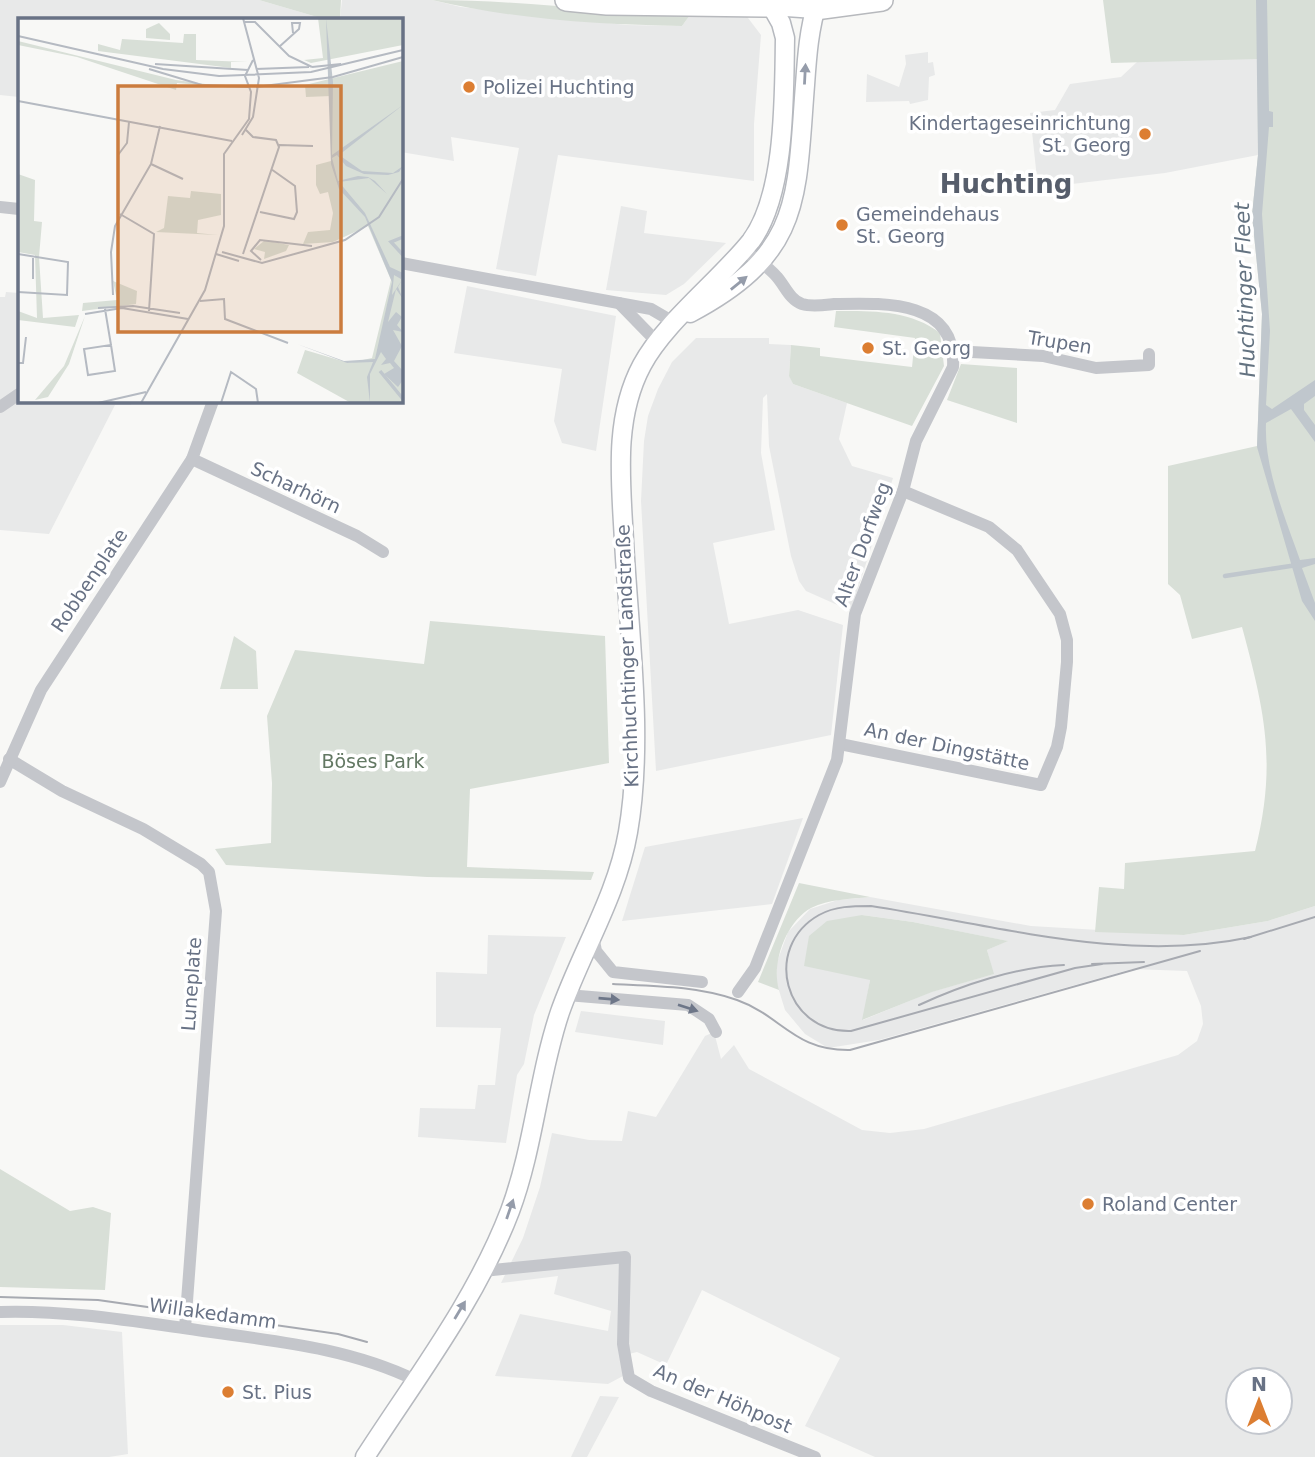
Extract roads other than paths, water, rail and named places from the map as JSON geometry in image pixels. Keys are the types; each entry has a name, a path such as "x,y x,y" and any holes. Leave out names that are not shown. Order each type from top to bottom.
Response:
{"highway":[{"path":"566,0 607,4 770,3"},
{"path":"817,4 882,0"}],"main road":[{"path":"770,3 817,4"},
{"name":"Kirchhuchtinger Landstraße","path":"365,1457 437,1348 483,1271 511,1208 547,1053 624,850 632,796 634,739 622,504 622,425 634,380 657,342 761,228 777,169 785,38 770,3"},
{"name":"Kirchhuchtinger Landstraße","path":"678,320 723,295 761,264 783,228 798,186 806,61 817,4"}],"street":[{"path":"0,207 18,209"},
{"path":"743,250 777,276 798,303 809,306 875,304 903,308 933,317 947,333 953,351"},
{"path":"402,263 619,302 651,309 678,320"},
{"path":"619,302 657,342"},
{"name":"Trupen","path":"953,351 1043,356 1096,368 1149,365 1149,354"},
{"name":"Alter Dorfweg","path":"738,992 755,968 820,809 840,744 855,614 903,491 916,441 953,367 953,351"},
{"path":"0,407 18,395"},
{"name":"Robbenplate","path":"0,782 41,691 65,650 192,459 213,402"},
{"name":"Scharhörn","path":"192,459 357,536 383,552"},
{"name":"An der Dingstätte","path":"840,744 1041,785 1057,747 1067,640 1060,614 1046,589 1017,550 989,527 903,491"},
{"name":"Luneplate","path":"9,759 62,791 143,829 201,864 209,872 216,911 185,1328"},
{"path":"593,936 596,951 613,972 702,982"},
{"path":"568,995 688,1005 709,1019 716,1032"},
{"name":"An der Höhpost","path":"483,1271 625,1257 623,1344 629,1378 651,1391 815,1457"},
{"name":"Willakedamm","path":"0,1312 72,1314 185,1328 340,1353 374,1361 415,1380"}],"waterway":[{"path":"1225,576 1297,565"}],"tram line":[{"path":"1102,964 1075,968 851,1031 828,1028 810,1018 796,1004 788,986 786,966 791,947 801,929 825,912 851,906 871,906 1061,939 1109,944 1204,944 1251,937"},
{"path":"1244,939 1315,917"},
{"path":"613,984 676,987 722,995 752,1007 815,1045 850,1050 1200,951"},
{"path":"1092,964 1144,962"},
{"path":"919,1005 990,978 1027,969 1064,965"},
{"path":"0,1297 98,1300 338,1334 367,1342"}],"place":[{"name":"Polizei Huchting","path":"469,87"},
{"name":"Kindertageseinrichtung St. Georg","path":"1145,134"},
{"name":"Gemeindehaus St. Georg","path":"842,225"},
{"name":"St. Georg","path":"868,348"},
{"name":"Roland Center","path":"1088,1204"},
{"name":"St. Pius","path":"228,1392"}],"district":[{"name":"Huchting","path":"1006,184"}],"water label":[{"name":"Huchtinger Fleet","path":"1245,290"}],"park label":[{"name":"Böses Park","path":"373,761"}]}
